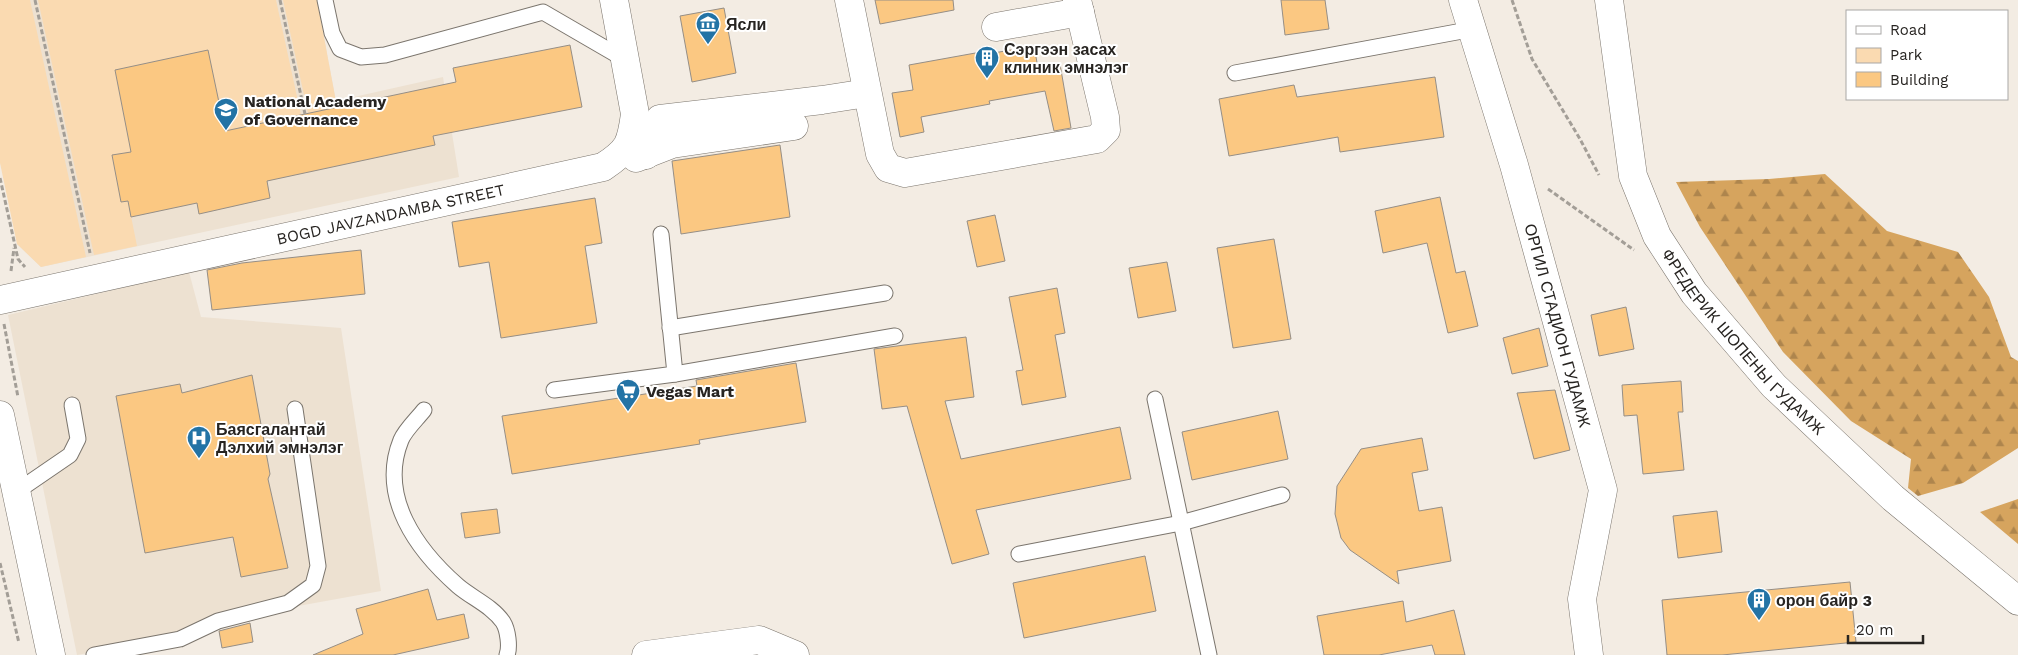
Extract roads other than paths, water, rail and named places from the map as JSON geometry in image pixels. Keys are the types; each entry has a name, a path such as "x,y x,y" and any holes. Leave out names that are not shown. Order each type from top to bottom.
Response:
{"street":[{"name":"BOGD JAVZANDAMBA STREET","path":"0,300 603,167 621,156 633,131 635,114 614,0"},
{"path":"849,0 880,154 888,168 905,173 1097,139 1106,130 1106,117 1078,6 996,27"},
{"name":"ОРГИЛ СТАДИОН ГУДАМЖ","path":"1464,0 1514,165 1603,490 1582,599 1589,655"},
{"name":"ФРЕДЕРИК ШОПЕНЫ ГУДАМЖ","path":"1609,0 1633,176 1657,236 1694,292 1774,386 1893,498 2018,601"},
{"path":"646,155 660,119 867,93"},
{"path":"603,167 646,155 672,144 794,126"},
{"path":"0,416 51,655"},
{"path":"646,655 759,640 795,655"}],"lane":[{"path":"325,0 332,33 340,49 361,57 385,55 543,12 624,58"},
{"path":"1235,73 1472,29"},
{"path":"660,234 675,374"},
{"path":"670,328 885,293"},
{"path":"554,390 675,374 895,336"},
{"path":"1155,399 1209,655"},
{"path":"16,492 70,455 78,440 72,405"},
{"path":"94,655 180,639 218,621 288,603 313,585 318,566 295,410"},
{"path":"424,410 401,439 394,473 399,509 419,545 458,586 485,605 503,623 510,648 508,655"},
{"path":"1019,554 1181,523 1282,495"}],"place":[{"name":"Ясли","path":"708,45"},
{"name":"Сэргээн засах клиник эмнэлэг","path":"987,79"},
{"name":"National Academy of Governance","path":"226,131"},
{"name":"Vegas Mart","path":"628,412"},
{"name":"Баясгалантай Дэлхий эмнэлэг","path":"199,459"},
{"name":"орон байр 3","path":"1759,621"}]}
